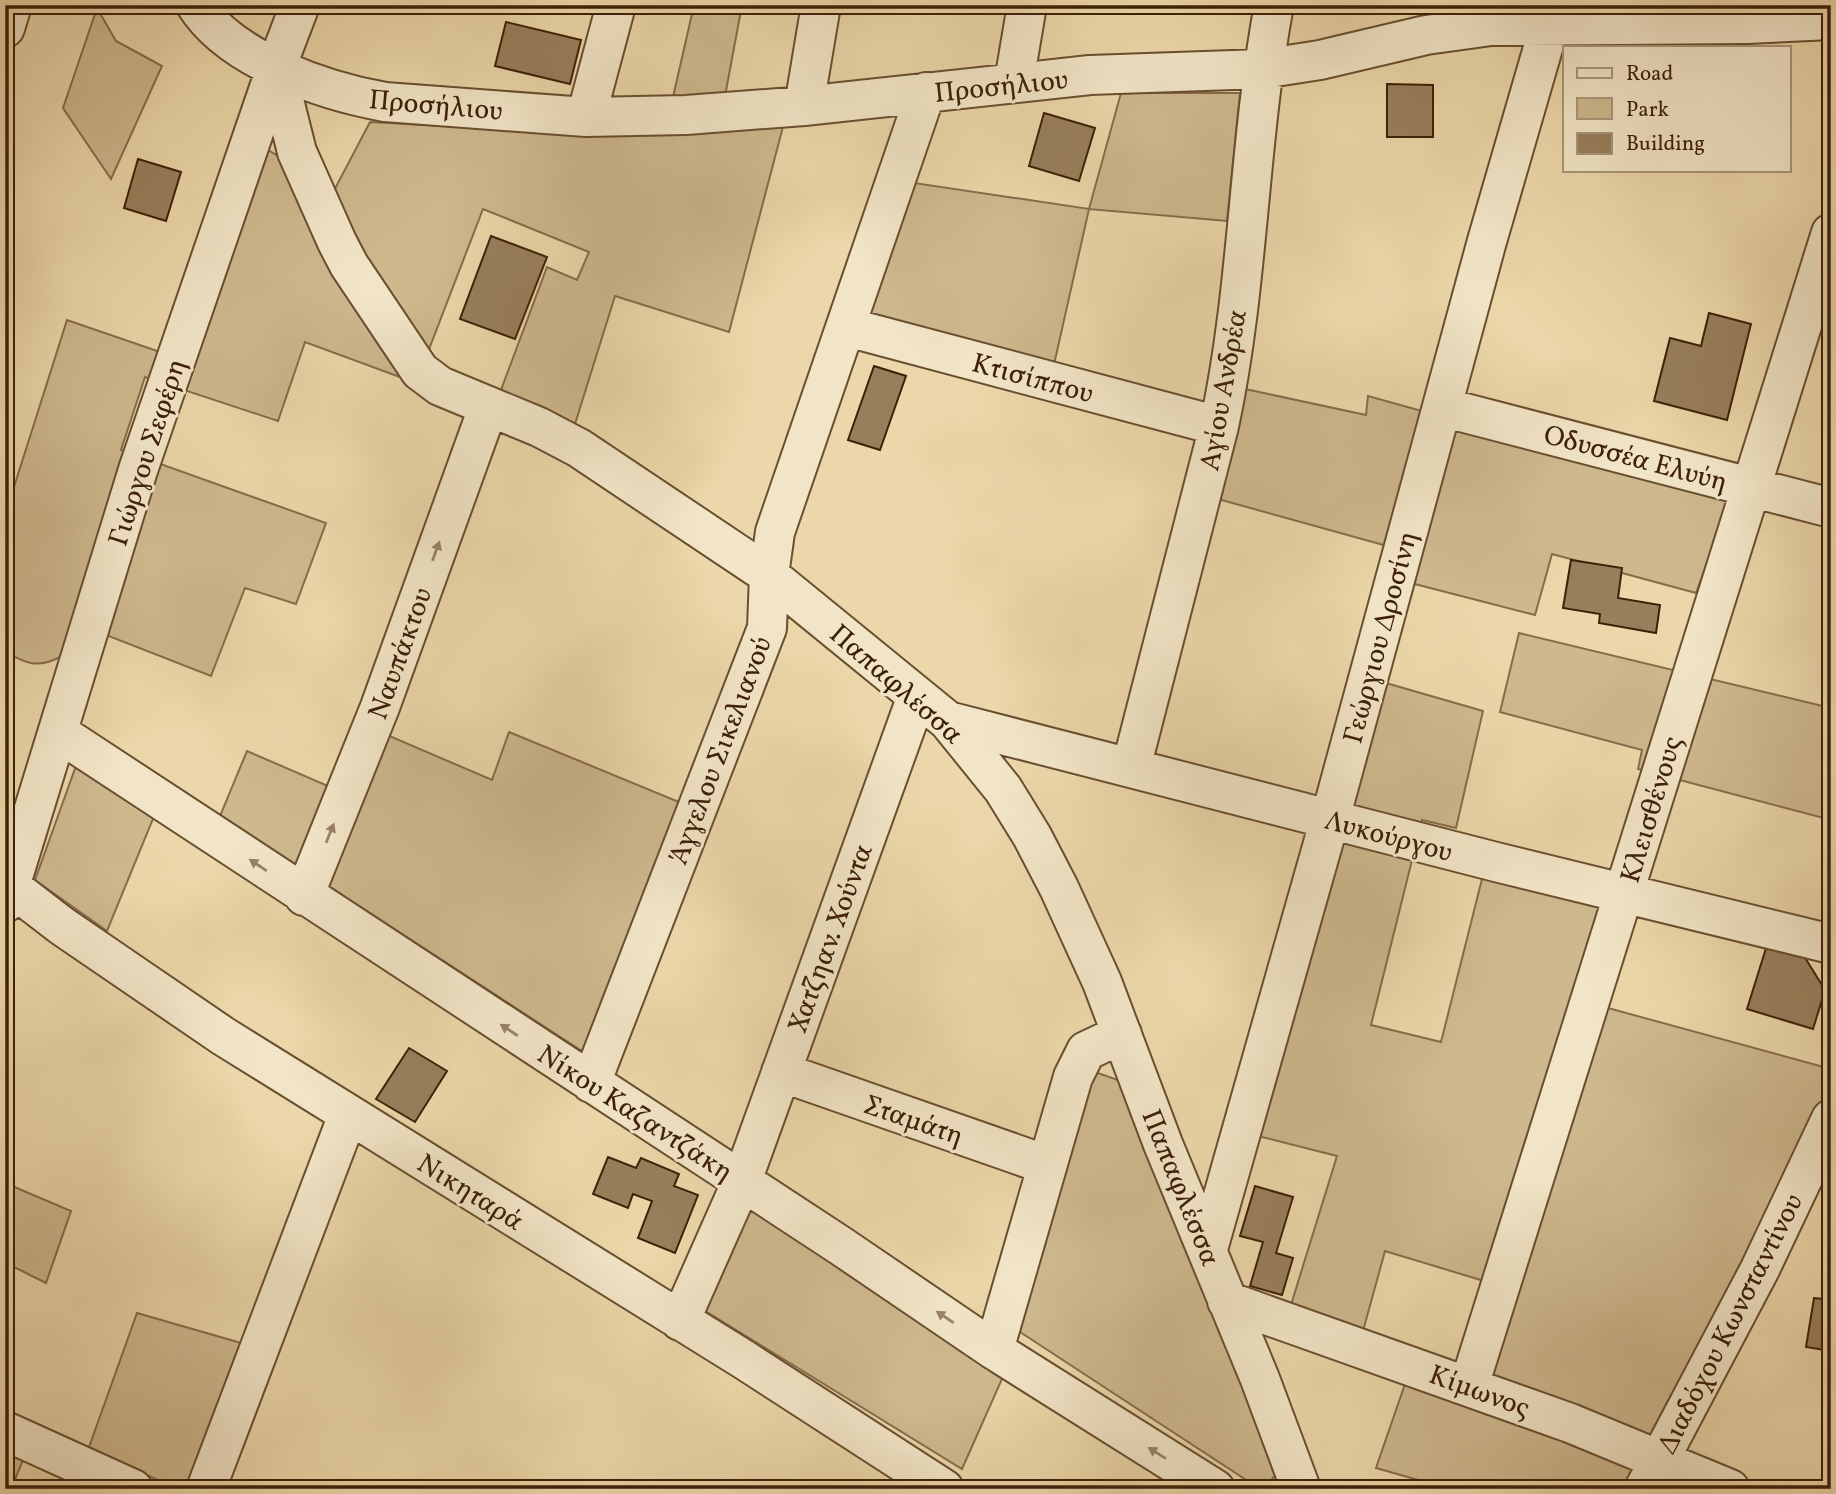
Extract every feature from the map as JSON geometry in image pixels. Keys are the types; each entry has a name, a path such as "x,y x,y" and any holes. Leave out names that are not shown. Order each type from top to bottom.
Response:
{"street":[{"path":"5,28 12,5"},
{"name":"Προσήλιου","path":"196,5 207,21 220,32 275,68 316,85 385,102 586,117 686,115 804,106 1014,82 1147,72 1262,69 1320,60 1426,34 1490,26 1550,24 1648,15 1831,20"},
{"name":"Γιώργου Σεφέρη","path":"7,891 59,733 138,470 275,68 300,5"},
{"path":"586,117 616,5"},
{"path":"804,106 821,5"},
{"path":"1014,82 1027,5"},
{"name":"Αγίου Ανδρέα","path":"1131,768 1231,374 1262,69 1274,5"},
{"name":"Γεώργιου Δροσίνη","path":"1208,1249 1330,819 1487,241 1550,24"},
{"name":"Παπαφλέσσα","path":"275,68 289,128 298,152 349,265 420,371 433,382 488,408 539,427 579,448 769,575 948,721 1003,789 1032,836 1059,888 1097,971 1163,1144 1260,1379 1301,1489"},
{"name":"Άγγελου Σικελιανού","path":"591,1083 767,628 769,575 775,532 926,92"},
{"name":"Κλεισθένους","path":"1469,1385 1831,233"},
{"name":"Κτισίππου","path":"847,327 1219,426"},
{"name":"Οδυσσέα Ελυύη","path":"1442,407 1831,508"},
{"name":"Ναυπάκτου","path":"304,896 380,707 488,408"},
{"name":"Χατζηαν. Χούντα","path":"680,1321 742,1181 917,696"},
{"name":"Λυκούργου","path":"948,721 1831,944"},
{"name":"Νίκου Καζαντζάκη","path":"59,733 742,1181 994,1350 1215,1489"},
{"name":"Νικηταρά","path":"7,891 223,1036 743,1359 929,1484"},
{"path":"994,1350 1073,1077 1086,1051 1122,1034"},
{"name":"Σταμάτη","path":"781,1072 1047,1165"},
{"path":"206,1489 348,1115"},
{"name":"Διαδόχου Κωνσταντίνου","path":"1652,1475 1760,1269 1831,1119"},
{"name":"Κίμωνος","path":"1227,1301 1570,1423 1652,1475 1730,1489"},
{"path":"5,1432 133,1489"}],"green space":[{"path":"694,5 742,5 720,123 785,119 729,332 615,296 575,424 498,398 547,267 577,280 589,252 483,209 416,383 305,342 278,421 145,377 121,450 326,523 296,604 245,588 211,676 73,622 60,657 52,661 32,663 5,652 5,508 7,509 67,320 195,364 263,147 278,156 318,221 370,122 482,128 666,128"},
{"path":"97,8 116,41 162,66 111,179 63,108"},
{"path":"1121,93 1240,93 1227,221 1089,209"},
{"path":"908,182 1089,209 1053,369 865,320"},
{"path":"1245,389 1366,415 1368,396 1591,458 1733,493 1696,593 1552,554 1535,615 1407,582 1416,554 1218,499"},
{"path":"1519,633 1831,708 1831,820 1638,769 1642,750 1500,712"},
{"path":"1379,681 1483,711 1456,828 1422,820 1371,1025 1441,1042 1483,875 1609,903 1484,1281 1385,1251 1363,1331 1290,1308 1337,1156 1254,1135"},
{"path":"509,732 679,802 585,1053 220,816 247,751 360,800 385,734 492,780"},
{"path":"77,763 155,814 107,931 35,880"},
{"path":"1608,1008 1831,1069 1831,1087 1633,1489 1450,1489 1376,1468 1406,1381 1479,1404"},
{"path":"1089,1070 1118,1080 1278,1471 1265,1489 1260,1489 1017,1330"},
{"path":"5,1183 71,1211 46,1283 10,1265 5,1278"},
{"path":"752,1207 1006,1370 962,1469 702,1309"},
{"path":"137,1313 248,1345 190,1489 179,1489 88,1450"},
{"path":"5,1412 37,1426 11,1489 5,1489"}],"building":[{"path":"506,22 581,40 570,84 495,66"},
{"path":"1387,84 1433,85 1433,137 1387,137"},
{"path":"1044,113 1095,128 1079,181 1029,166"},
{"path":"138,159 181,172 166,221 124,208"},
{"path":"491,236 547,257 515,339 460,319"},
{"path":"1709,313 1751,324 1727,420 1654,401 1670,338 1701,346"},
{"path":"874,366 906,376 880,450 848,440"},
{"path":"1571,560 1622,568 1618,598 1660,605 1656,633 1599,623 1600,614 1563,608"},
{"path":"1767,945 1804,956 1825,990 1813,1029 1747,1009"},
{"path":"409,1048 447,1071 415,1122 376,1099"},
{"path":"608,1157 636,1168 641,1158 679,1174 674,1186 698,1195 675,1253 638,1238 652,1201 633,1194 628,1208 593,1194"},
{"path":"1255,1186 1293,1197 1276,1253 1293,1258 1282,1295 1250,1286 1263,1242 1240,1236"},
{"path":"1814,1298 1831,1300 1831,1351 1806,1347"}]}
